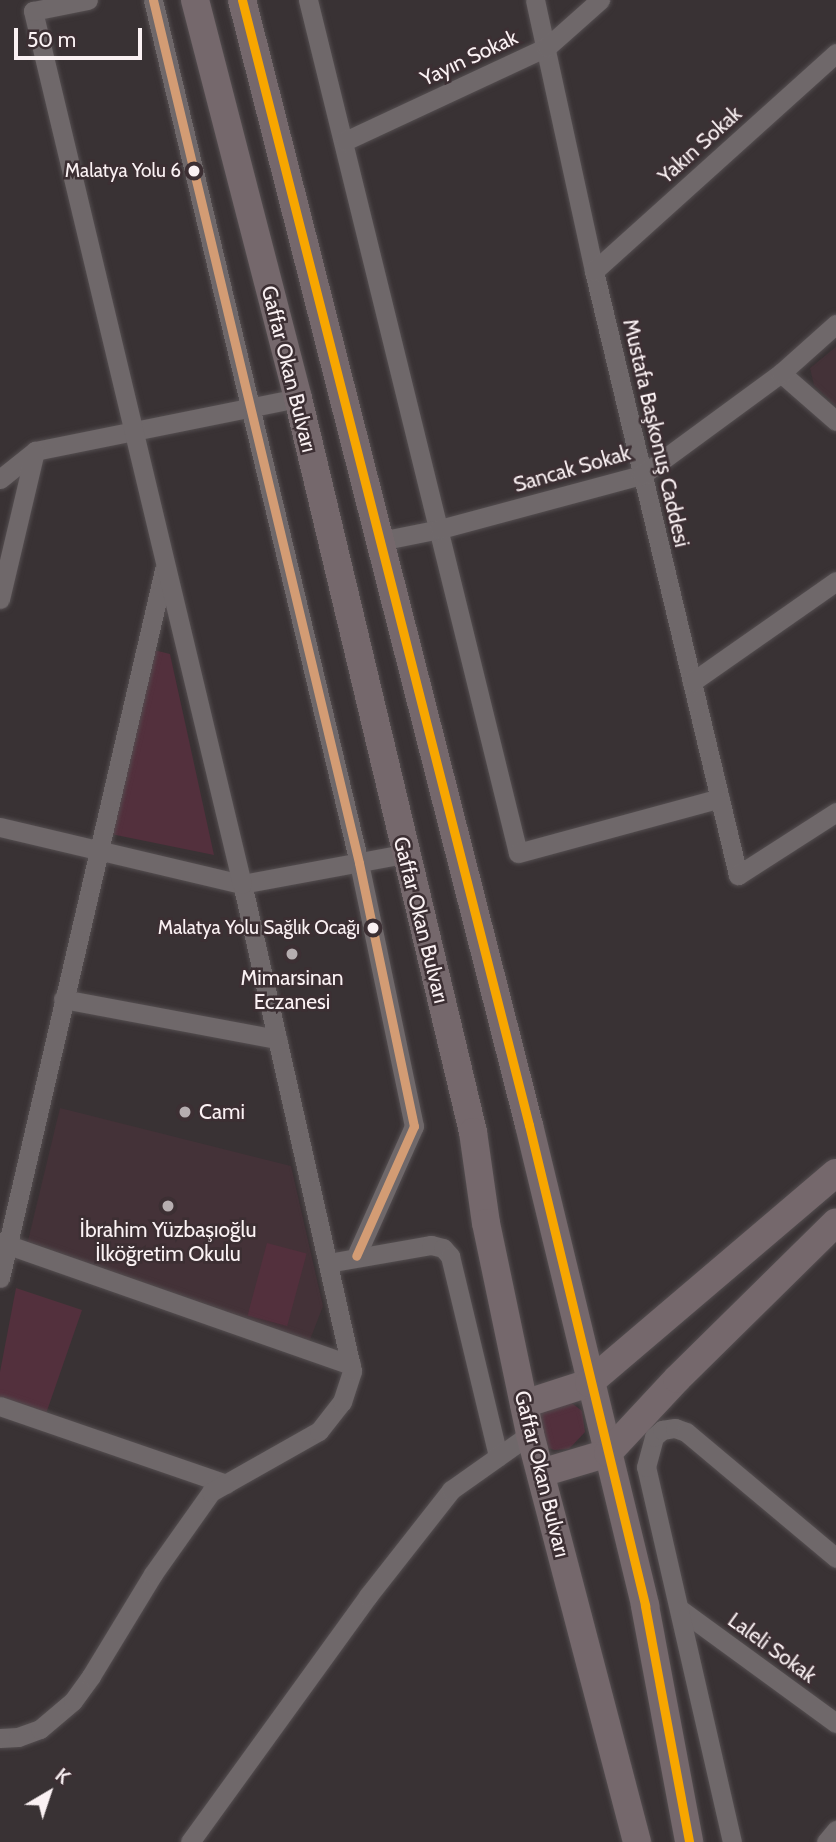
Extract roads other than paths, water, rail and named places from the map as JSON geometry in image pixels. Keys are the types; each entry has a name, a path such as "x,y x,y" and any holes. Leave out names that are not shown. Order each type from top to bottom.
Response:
{"highway":[{"name":"Gaffar Okan Bulvarı","path":"195,0 298,398 404,854 473,1132 486,1223 530,1434 637,1842"},
{"path":"242,0 529,1125 589,1383 645,1606 689,1842"},
{"path":"524,1404 589,1383 836,1172"},
{"path":"541,1473 608,1453 677,1379 836,1223"}],"street":[{"path":"0,1738 18,1737 40,1729 73,1701 181,1533 211,1492 296,1447 328,1422 347,1392 351,1365 242,884 33,11 88,0"},
{"path":"153,0 359,863 414,1126 356,1256"},
{"path":"308,0 345,141 518,853 720,798"},
{"name":"Mustafa Başkonuş Caddesi","path":"535,0 594,271 738,875 836,812"},
{"name":"Yayın Sokak","path":"345,141 547,47 600,0"},
{"name":"Yakın Sokak","path":"594,271 836,53"},
{"name":"Sancak Sokak","path":"380,541 440,529 642,475 781,373 836,324"},
{"path":"781,373 836,421"},
{"path":"0,479 35,451 298,398"},
{"path":"0,599 35,451"},
{"path":"0,1278 4,1243 165,566"},
{"path":"692,682 836,581"},
{"path":"0,827 242,884 404,854"},
{"path":"63,999 277,1039"},
{"path":"4,1243 351,1365"},
{"path":"328,1264 356,1256 432,1245 443,1248 450,1256 498,1456"},
{"path":"0,1406 226,1484"},
{"path":"732,1842 681,1610 646,1467 654,1437 662,1430 675,1428 686,1432 836,1558"},
{"path":"190,1842 368,1596 451,1490 530,1434"},
{"name":"Laleli Sokak","path":"681,1610 836,1723"},
{"path":"826,1842 836,1830"}],"place":[{"name":"Malatya Yolu 6","path":"194,171"},
{"name":"Malatya Yolu Sağlık Ocağı","path":"373,928"},
{"name":"Mimarsinan Eczanesi","path":"292,954"},
{"name":"Cami","path":"185,1112"},
{"name":"İbrahim Yüzbaşıoğlu İlköğretim Okulu","path":"168,1206"}]}
